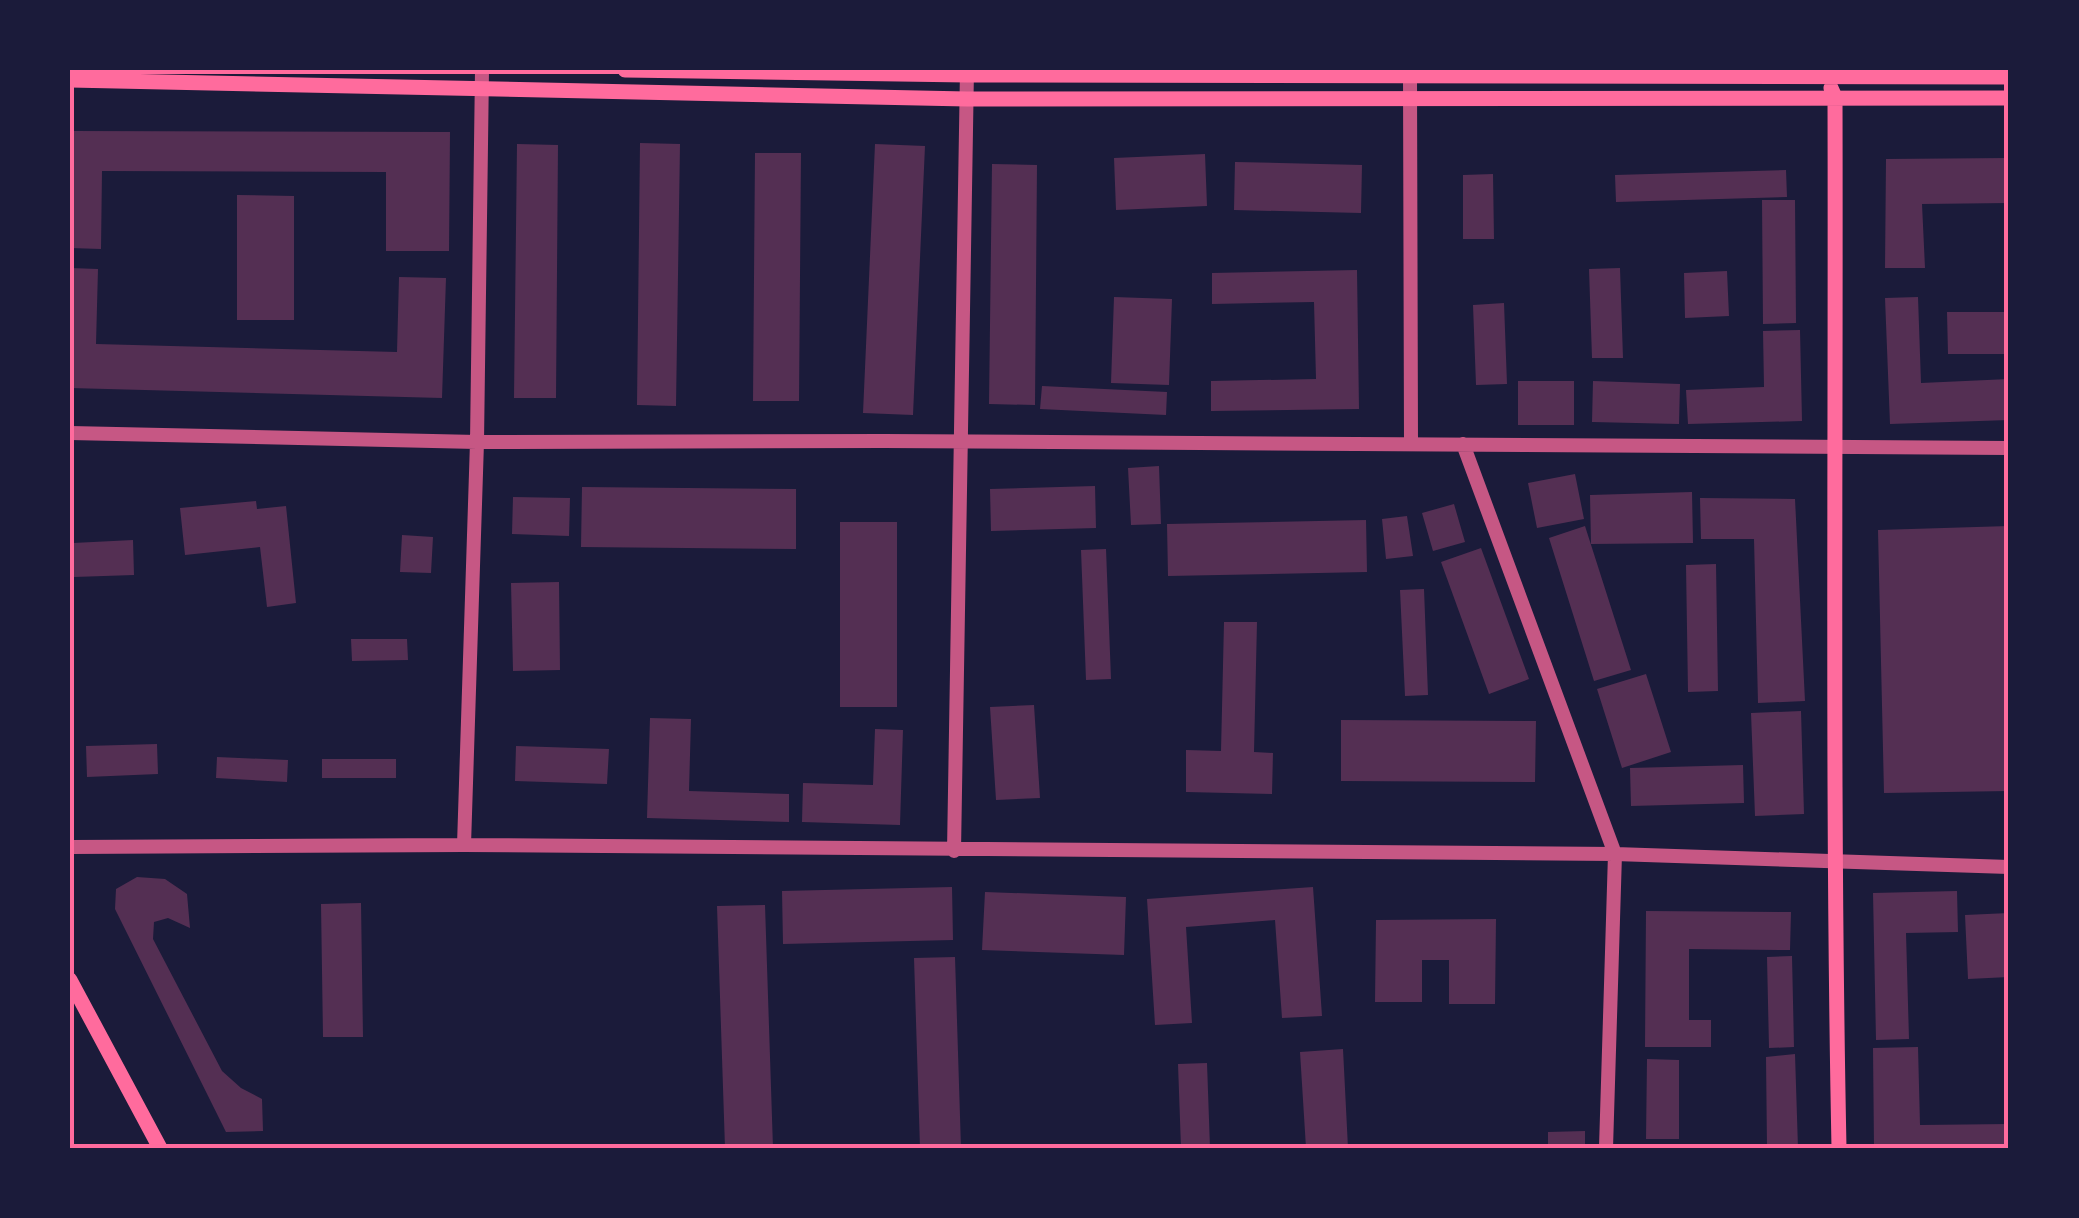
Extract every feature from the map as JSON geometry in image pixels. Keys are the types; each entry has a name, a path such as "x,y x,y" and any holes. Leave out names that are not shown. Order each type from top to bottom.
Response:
{"main road":[{"path":"625,70 1410,77 1850,73 2009,77"},
{"path":"1826,73 1835,96 1834,864 1839,1148"},
{"path":"1835,96 1850,73"},
{"path":"70,80 967,99 2009,98"},
{"path":"70,980 160,1148"}],"street":[{"path":"464,844 477,442 482,70"},
{"path":"954,851 967,72"},
{"path":"1410,77 1411,443"},
{"path":"70,433 477,442 2009,448"},
{"path":"1464,444 1615,854 1606,1148"},
{"path":"70,847 464,844 1615,854 2009,867"}],"building":[{"path":"70,131 450,132 449,251 386,251 386,172 102,171 101,249 70,248"},
{"path":"640,143 680,144 676,406 637,405"},
{"path":"517,144 558,145 556,398 514,398"},
{"path":"875,144 925,146 913,415 863,413"},
{"path":"755,153 801,153 799,401 753,401"},
{"path":"1205,154 1207,206 1116,210 1114,158"},
{"path":"2009,158 2009,203 1922,204 1925,268 1885,268 1886,159"},
{"path":"1235,162 1362,165 1361,213 1234,210"},
{"path":"992,164 1037,165 1035,405 989,404"},
{"path":"1786,170 1787,197 1616,202 1615,175"},
{"path":"1493,174 1494,239 1463,239 1463,175"},
{"path":"237,195 294,196 294,320 237,320"},
{"path":"1762,200 1795,200 1796,323 1763,324"},
{"path":"70,268 98,269 96,344 397,352 399,277 446,278 442,398 70,388"},
{"path":"1620,268 1623,358 1592,358 1589,269"},
{"path":"1357,270 1359,409 1211,411 1211,381 1316,379 1314,302 1212,304 1212,273"},
{"path":"1727,271 1729,316 1685,318 1684,273"},
{"path":"1114,297 1172,299 1169,385 1111,383"},
{"path":"1918,297 1921,383 2009,379 2009,420 1890,424 1885,298"},
{"path":"1504,303 1507,384 1476,385 1473,305"},
{"path":"1947,312 2009,312 2009,354 1948,354"},
{"path":"1800,330 1802,421 1688,424 1686,390 1764,387 1763,331"},
{"path":"1518,381 1574,381 1574,425 1518,425"},
{"path":"1593,381 1680,384 1679,424 1592,422"},
{"path":"1042,386 1167,392 1166,415 1040,409"},
{"path":"1159,466 1161,524 1131,525 1128,468"},
{"path":"1575,474 1584,519 1537,528 1528,483"},
{"path":"1095,486 1096,528 991,531 990,489"},
{"path":"582,487 796,489 796,549 581,547"},
{"path":"1692,492 1693,543 1591,544 1590,495"},
{"path":"513,497 570,498 569,536 512,534"},
{"path":"1700,498 1795,499 1805,701 1758,703 1754,539 1701,539"},
{"path":"256,501 257,509 286,506 296,603 267,607 260,547 185,555 180,508"},
{"path":"1454,504 1465,542 1433,551 1422,513"},
{"path":"1407,516 1413,556 1386,559 1382,519"},
{"path":"1366,520 1367,572 1168,576 1167,524"},
{"path":"840,522 897,522 897,707 840,707"},
{"path":"1585,526 1631,670 1594,681 1549,538"},
{"path":"2009,526 2009,791 1884,793 1878,530"},
{"path":"402,535 433,537 431,573 400,572"},
{"path":"133,540 134,575 74,577 73,543"},
{"path":"1481,548 1529,679 1489,694 1441,562"},
{"path":"1106,549 1111,679 1086,680 1081,550"},
{"path":"1716,564 1718,691 1688,692 1686,565"},
{"path":"559,582 560,670 513,671 511,583"},
{"path":"1424,589 1428,695 1405,696 1400,590"},
{"path":"1224,622 1257,622 1254,752 1273,753 1272,794 1186,792 1186,750 1221,751"},
{"path":"351,639 407,639 408,660 352,661"},
{"path":"1646,674 1671,752 1622,768 1597,689"},
{"path":"1034,705 1040,798 996,800 990,707"},
{"path":"1801,711 1804,814 1755,816 1751,713"},
{"path":"650,718 691,719 689,791 789,794 789,822 647,818"},
{"path":"1341,720 1536,721 1535,782 1341,781"},
{"path":"875,729 903,730 900,825 802,822 803,783 873,785"},
{"path":"157,744 158,774 87,777 86,746"},
{"path":"516,746 609,749 607,784 515,781"},
{"path":"217,757 288,760 287,782 216,778"},
{"path":"322,759 396,759 396,778 322,778"},
{"path":"1743,765 1744,803 1631,806 1630,768"},
{"path":"137,877 165,879 187,894 190,928 168,918 154,922 153,939 222,1071 241,1088 262,1099 263,1131 226,1132 115,909 116,889"},
{"path":"952,887 953,940 783,944 782,891"},
{"path":"1313,887 1322,1016 1282,1018 1275,920 1186,927 1192,1023 1155,1025 1147,899"},
{"path":"1957,891 1958,932 1906,933 1909,1039 1876,1040 1873,893"},
{"path":"985,892 1126,897 1124,955 982,950"},
{"path":"361,903 363,1037 323,1037 321,904"},
{"path":"765,905 773,1148 725,1148 717,906"},
{"path":"1646,911 1791,912 1790,950 1689,949 1689,1020 1711,1020 1711,1047 1645,1047"},
{"path":"2009,913 2009,977 1968,979 1965,915"},
{"path":"1496,919 1495,1004 1449,1004 1449,960 1422,960 1422,1002 1375,1002 1376,920"},
{"path":"1792,956 1794,1047 1769,1048 1767,957"},
{"path":"955,957 961,1148 920,1148 914,958"},
{"path":"1918,1047 1920,1125 2009,1124 2009,1148 1874,1148 1873,1048"},
{"path":"1343,1049 1348,1148 1306,1148 1300,1052"},
{"path":"1795,1054 1798,1148 1767,1148 1766,1057"},
{"path":"1647,1059 1679,1060 1679,1139 1646,1139"},
{"path":"1207,1063 1210,1148 1181,1148 1178,1064"},
{"path":"1585,1131 1585,1148 1548,1148 1548,1132"},
{"path":"1114,1144 1114,1148 1057,1148 1057,1145"}]}
